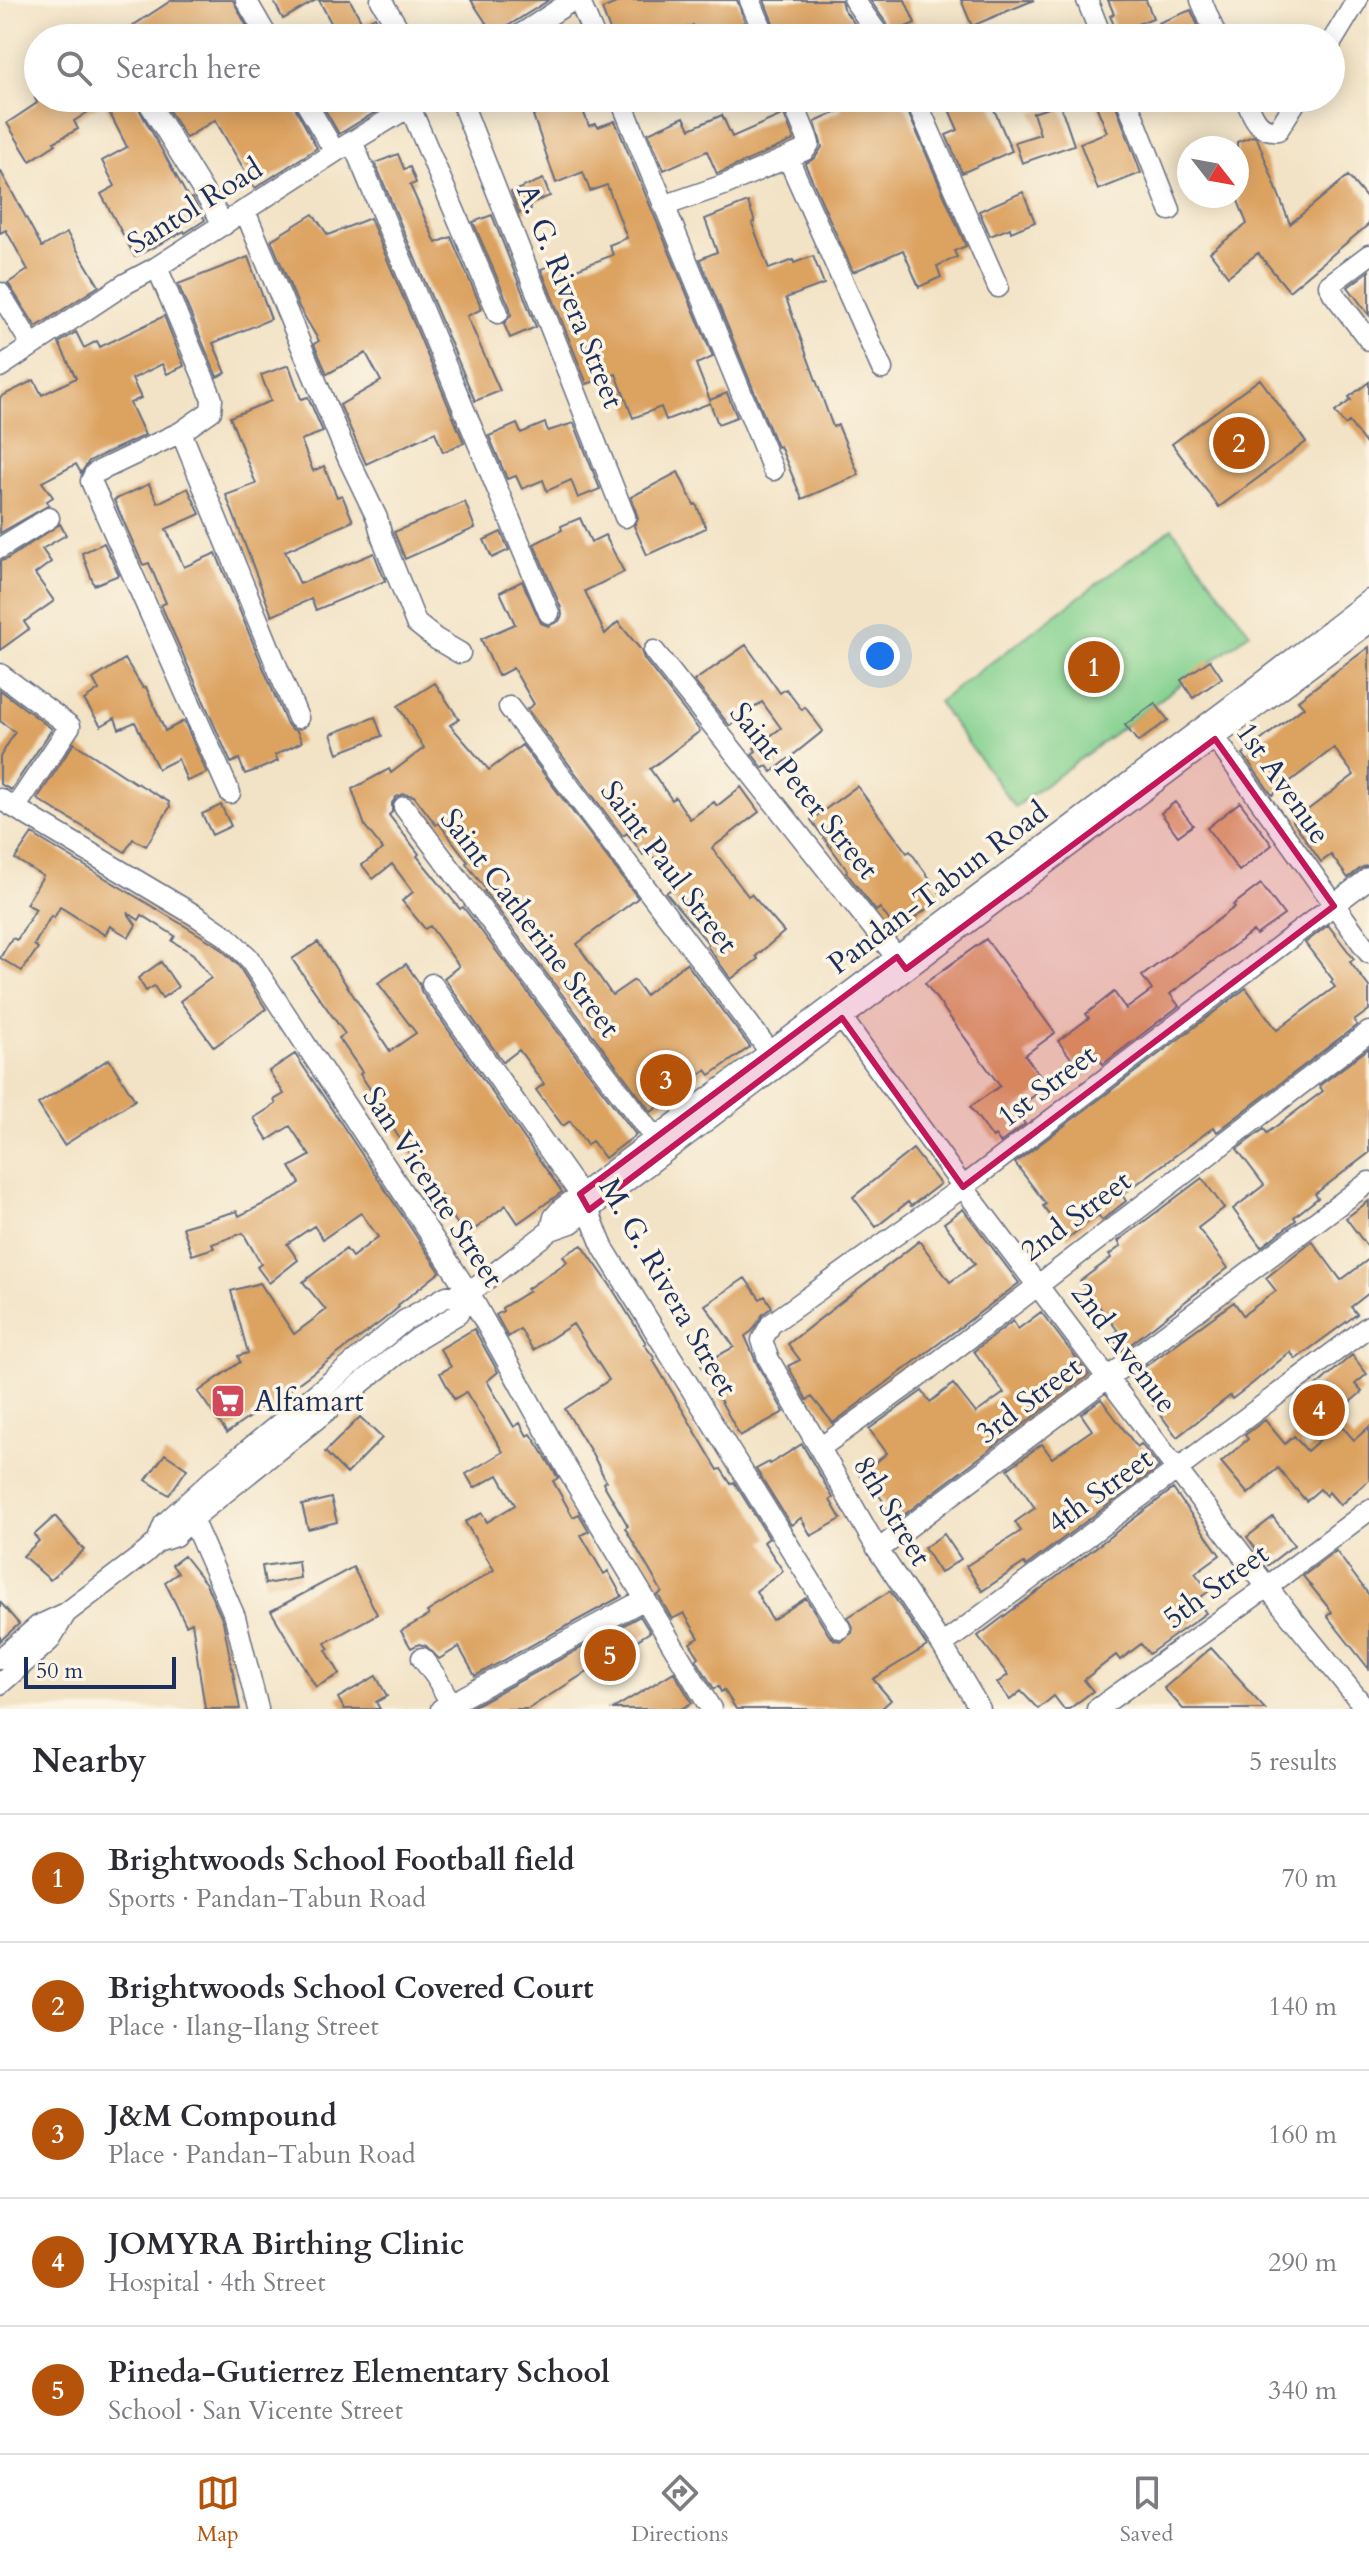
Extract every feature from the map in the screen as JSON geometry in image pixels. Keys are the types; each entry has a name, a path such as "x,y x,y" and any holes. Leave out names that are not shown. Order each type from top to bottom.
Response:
{"street":[{"path":"246,0 260,24"},
{"path":"381,0 396,24"},
{"path":"536,24 573,0"},
{"path":"579,0 589,24"},
{"path":"750,0 760,24"},
{"path":"854,0 871,24"},
{"path":"1087,0 1096,24"},
{"path":"1201,0 1211,24"},
{"path":"1342,24 1357,0"},
{"path":"155,112 224,225"},
{"path":"315,112 344,146 549,613"},
{"name":"Santol Road","path":"0,367 125,284 157,267 400,112"},
{"path":"421,112 498,313"},
{"name":"A. G. Rivera Street","path":"466,112 625,517"},
{"path":"626,112 773,470"},
{"path":"666,205 724,185 805,150 809,144 797,112"},
{"path":"921,112 998,287"},
{"path":"1132,112 1170,210"},
{"path":"1252,112 1260,127 1268,131 1278,130 1289,112"},
{"path":"788,158 882,369"},
{"path":"245,211 348,458 377,518 416,623 460,653"},
{"path":"1369,255 1329,285 1369,340"},
{"path":"157,267 212,399 211,411 181,432 95,473 91,481 230,793"},
{"path":"0,293 31,344"},
{"path":"181,432 298,718"},
{"path":"0,548 49,518"},
{"name":"Pandan-Tabun Road","path":"1210,732 1369,600"},
{"name":"Pandan-Tabun Road","path":"384,1351 418,1338 458,1314 469,1293 551,1230 567,1226 585,1202 660,1145 1210,732 1369,623"},
{"name":"Saint Peter Street","path":"654,651 902,963"},
{"path":"0,674 70,726 8,803"},
{"name":"Saint Paul Street","path":"509,707 775,1058"},
{"name":"1st Avenue","path":"1210,732 1369,953"},
{"name":"San Vicente Street","path":"8,803 198,917 226,936 248,957 469,1293 567,1469 710,1709"},
{"name":"Saint Catherine Street","path":"404,807 660,1145"},
{"name":"1st Street","path":"762,1340 771,1324 963,1187 1369,878"},
{"name":"Pandan-Tabun Road","path":"775,1058 842,1018 902,963"},
{"name":"M. G. Rivera Street","path":"432,984 585,1202 604,1249 840,1628"},
{"name":"2nd Avenue","path":"842,1018 963,1187 1178,1471 1366,1709"},
{"name":"2nd Street","path":"820,1448 913,1381 1369,1032"},
{"name":"3rd Street","path":"878,1550 1369,1182"},
{"name":"Pandan-Tabun Road","path":"66,1613 151,1548 164,1524 187,1513 384,1351 404,1321 447,1296 469,1293"},
{"path":"404,1321 418,1338"},
{"name":"4th Street","path":"942,1645 1369,1326"},
{"name":"8th Street","path":"762,1340 768,1358 878,1550 942,1645 980,1709"},
{"name":"5th Street","path":"1097,1709 1369,1510"},
{"path":"187,1513 235,1617 258,1709"},
{"path":"422,1658 436,1677 445,1706 645,1599"},
{"path":"0,1659 38,1626 66,1613"},
{"path":"0,1684 49,1641 66,1613"}],"highlighted area":[{"path":"1215,739 1334,906 963,1187 842,1018 589,1210 580,1194 897,957 906,969"}],"green space":[{"path":"1172,528 1250,633 1015,807 938,702"}],"building":[{"path":"172,0 233,0 246,24 135,24"},
{"path":"273,0 316,0 283,19"},
{"path":"319,0 350,0 363,24 332,24"},
{"path":"471,0 549,0 511,24 487,24"},
{"path":"623,0 737,0 745,22 608,24 602,9"},
{"path":"764,0 841,0 855,24 773,24"},
{"path":"870,0 905,0 915,23 887,24"},
{"path":"961,0 1034,0 977,24 971,24"},
{"path":"1108,0 1146,0 1153,18 1138,24 1114,24 1110,16 1114,14"},
{"path":"1191,10 1197,24 1158,24"},
{"path":"375,17 379,24 363,24"},
{"path":"24,112 88,112 74,121 78,129 54,142 56,144 30,161 7,123"},
{"path":"109,112 141,112 189,199 192,198 205,220 135,257 101,194 115,186 102,161 127,147"},
{"path":"170,112 298,112 317,148 255,188 215,120 186,138"},
{"path":"326,112 376,112 339,134"},
{"path":"541,112 584,112 589,126 596,124 598,127 615,121 713,357 696,364 710,400 727,393 737,417 718,424 710,403 666,420 661,407 633,418 616,374 587,384 541,269 561,262 566,273 613,255 609,245 627,238 607,185 590,191 583,172 556,183 533,115"},
{"path":"838,112 908,112 966,246 954,251 957,257 937,266 941,277 919,287 903,250 853,272 805,164 815,158 822,147 815,122"},
{"path":"950,112 995,112 1012,151 962,173 946,135 958,130"},
{"path":"1063,112 1074,145 1022,163 1015,142 1040,134 1033,113"},
{"path":"1099,112 1118,112 1141,173 1098,190 1080,143 1107,132"},
{"path":"784,114 794,140 717,174 707,151 664,170 648,133 684,117 690,129 722,115 732,137"},
{"path":"1249,138 1257,138 1290,224 1348,176 1369,201 1369,224 1289,291 1258,253 1228,276 1210,252 1247,224 1241,208 1249,208"},
{"path":"398,154 404,169 410,167 416,183 410,185 436,243 451,237 482,309 467,316 500,391 475,401 375,163"},
{"path":"0,170 42,247 67,233 99,286 36,327 8,283 28,270 6,230 0,233"},
{"path":"543,179 550,196 529,204 531,209 519,213 511,192"},
{"path":"1023,192 1035,222 1011,232 1010,228 990,236 979,211"},
{"path":"748,202 755,222 752,223 769,269 813,256 824,284 786,298 833,427 838,425 859,475 802,499 780,446 777,447 700,259 717,252 705,219"},
{"path":"313,214 328,235 370,218 464,443 443,452 435,432 366,464 340,405 381,381 366,353 327,374 314,344 319,341 299,307 271,240"},
{"path":"492,215 536,327 510,338 504,324 511,315 510,308 473,222"},
{"path":"248,257 271,319 213,343 226,373 217,377 178,284"},
{"path":"1369,271 1369,315 1348,287"},
{"path":"164,316 184,366 167,374 162,364 132,379 141,398 130,403 145,435 89,461 81,473 76,464 42,482 53,497 47,501 49,505 0,533 0,397 34,380 42,395 76,378 59,343 76,332 84,348 97,341 100,347"},
{"path":"289,365 301,399 308,397 323,432 301,440 313,471 324,466 337,497 342,495 353,521 285,551 300,584 374,553 385,581 316,610 311,599 272,616 226,495 256,484 230,417 271,401 261,375"},
{"path":"1260,379 1306,442 1219,507 1172,444"},
{"path":"1369,382 1369,448 1349,422 1345,425 1335,412"},
{"path":"545,423 548,431 574,423 600,489 578,498 571,480 547,491 543,480 522,489 516,476 507,479 489,436 517,424 521,433"},
{"path":"678,472 706,528 647,555 634,526 638,518 631,497"},
{"path":"149,484 158,503 188,488 200,514 166,529 184,567 216,553 286,723 297,731 302,742 275,755 278,761 262,768 245,774 239,759 231,763 161,605 166,603 149,563 143,565 114,500"},
{"path":"465,502 475,528 405,559 394,532"},
{"path":"580,518 591,542 605,535 624,572 585,591 605,634 618,622 700,731 650,769 690,819 714,802 717,806 741,787 759,812 712,848 748,896 751,894 784,932 756,956 758,959 731,979 707,946 709,944 666,893 675,886 649,851 643,855 627,833 623,836 527,709 534,704 513,668 498,676 481,639 515,624 500,592 522,581 541,623 548,626 559,621 561,608 534,544"},
{"path":"60,524 66,535 42,549 51,562 35,574 54,601 24,622 29,629 0,650 0,561"},
{"path":"501,532 509,550 492,558 484,540"},
{"path":"104,543 119,575 94,585 82,553"},
{"path":"746,645 780,693 786,689 823,731 772,772 767,766 763,768 752,754 756,751 754,748 781,728 762,702 730,726 694,681"},
{"path":"1369,647 1369,865 1348,878 1331,855 1321,862 1293,821 1354,775 1334,748 1272,795 1243,754 1304,707 1298,700"},
{"path":"125,659 143,688 146,687 165,731 184,721 207,773 187,781 178,759 158,769 135,722 119,729 115,718 101,726 84,700 99,690 93,679"},
{"path":"1210,660 1222,678 1193,698 1181,680"},
{"path":"435,683 459,719 450,725 489,770 522,745 638,898 577,944 612,995 634,980 645,995 686,963 750,1047 710,1075 706,1070 651,1112 484,891 468,862 439,823 436,825 414,796 403,794 396,797 389,815 419,854 417,856 460,909 463,907 636,1135 605,1158 592,1141 587,1145 570,1121 563,1126 536,1090 544,1084 519,1050 503,1062 444,978 459,966 430,926 425,929 402,901 413,892 392,864 373,879 362,865 383,849 365,826 352,789 389,769 391,773 424,748 398,706"},
{"path":"0,690 52,729 11,790 0,784 0,757 15,732 0,721"},
{"path":"1155,703 1168,720 1138,742 1125,725"},
{"path":"375,717 382,736 338,753 331,734"},
{"path":"74,743 169,802 170,807 146,846 133,839 125,852 37,799"},
{"path":"857,786 943,897 897,931 880,908 876,911 811,820"},
{"path":"1175,802 1193,825 1178,836 1161,813"},
{"path":"1240,802 1272,845 1239,871 1207,828"},
{"path":"221,805 231,826 212,835 202,814"},
{"path":"32,834 218,946 238,965 266,1009 214,1047 180,1001 211,978 193,954 172,941 175,936 142,915 139,920 127,912 136,925 129,937 110,926 105,935 60,907 54,918 51,916 34,945 38,948 22,971 0,958 12,938 17,940 36,909 26,904 43,876 15,859"},
{"path":"1261,884 1284,915 1256,935 1253,931 1170,994 1179,1006 1103,1064 1098,1058 1081,1071 1058,1041 1089,1018 1086,1014 1114,992 1126,1009 1152,990 1142,976"},
{"path":"1328,925 1354,959 1350,962 1369,987 1369,1010 1354,1021 1357,1025 1217,1132 1214,1127 1122,1195 1126,1201 1102,1220 1098,1215 1068,1238 1015,1163 1246,988 1277,1030 1335,987 1305,943"},
{"path":"986,939 1055,1033 1025,1055 1047,1086 1015,1110 1025,1124 1000,1143 970,1107 1000,1086 925,983"},
{"path":"318,942 390,1051 416,1033 378,983 406,964 421,991 562,1192 518,1223 506,1205 466,1236 360,1074 362,1072 339,1038 345,1034 292,959"},
{"path":"161,962 178,987 162,998 154,986 146,991 138,978"},
{"path":"1369,1048 1369,1153 1315,1194 1318,1198 1294,1217 1296,1220 1261,1247 1233,1209 1264,1185 1237,1149 1264,1129 1267,1133 1323,1091 1319,1086"},
{"path":"295,1054 440,1272 382,1321 284,1394 287,1398 266,1413 262,1408 227,1433 198,1392 240,1362 238,1356 248,1353 231,1291 260,1283 294,1334 326,1310 303,1282 346,1249 352,1257 378,1237 361,1213 323,1239 314,1226 287,1244 298,1260 269,1283 257,1267 261,1264 243,1233 192,1255 183,1227 237,1211 239,1216 300,1183 290,1167 310,1156 290,1126 268,1140 254,1118 276,1104 274,1100 284,1094 269,1071"},
{"path":"109,1059 135,1100 64,1145 38,1104"},
{"path":"913,1149 940,1184 911,1206 908,1202 876,1227 853,1197"},
{"path":"1202,1178 1224,1208 1198,1228 1228,1268 1122,1351 1111,1337 1118,1331 1080,1281 1111,1258 1109,1255 1121,1246 1118,1241"},
{"path":"1369,1201 1369,1249 1346,1218"},
{"path":"963,1209 1019,1283 833,1423 812,1397 807,1400 788,1366 800,1360 788,1344 919,1241 950,1282 975,1264 944,1223"},
{"path":"1312,1241 1341,1280 1369,1259 1369,1293 1351,1307 1357,1314 1296,1359 1290,1352 1232,1399 1230,1396 1177,1437 1132,1376 1234,1302 1243,1315 1276,1291 1266,1278"},
{"path":"582,1245 646,1343 718,1470 721,1469 731,1484 734,1482 769,1538 764,1542 783,1571 756,1591 772,1620 806,1598 829,1635 841,1641 852,1633 853,1627 848,1617 890,1591 927,1646 873,1679 891,1700 881,1709 736,1709 724,1690 721,1692 718,1686 714,1689 690,1643 699,1638 684,1613 672,1619 658,1595 662,1592 603,1483 606,1481 593,1455 565,1409 609,1380 573,1324 533,1350 520,1329 508,1337 496,1315 567,1262 563,1256"},
{"path":"745,1278 760,1299 765,1296 772,1307 745,1336 784,1412 740,1436 701,1365 734,1347 705,1305"},
{"path":"1041,1312 1089,1375 897,1520 875,1490 871,1493 860,1476 887,1453 869,1429 922,1391 930,1402 953,1384 976,1413 1004,1393 974,1351 1013,1321 1018,1329"},
{"path":"474,1329 498,1372 487,1381 514,1427 520,1423 527,1436 531,1434 542,1451 558,1478 553,1481 573,1517 579,1514 589,1531 581,1535 604,1574 608,1571 622,1596 475,1676 459,1647 439,1659 426,1646 419,1644 411,1648 401,1631 494,1570 465,1522 482,1513 487,1522 515,1505 498,1475 474,1488 466,1474 503,1452 466,1392 454,1399 440,1373 451,1367 440,1349"},
{"path":"1352,1355 1367,1374 1355,1384 1362,1392 1338,1412 1316,1386"},
{"path":"1101,1399 1137,1447 1141,1444 1159,1467 1026,1566 1024,1563 982,1591 966,1566 1021,1531 1015,1522 1035,1508 1008,1469 1042,1444 1052,1458 1092,1430 1081,1414"},
{"path":"360,1417 382,1438 347,1474 325,1452"},
{"path":"1265,1420 1285,1444 1294,1436 1307,1451 1339,1423 1354,1440 1369,1427 1369,1480 1340,1505 1329,1492 1326,1496 1320,1489 1306,1501 1278,1468 1248,1494 1221,1462 1248,1439 1245,1435"},
{"path":"802,1444 833,1498 830,1500 841,1519 811,1536 801,1518 791,1525 756,1469"},
{"path":"165,1454 187,1469 169,1495 146,1480"},
{"path":"1173,1489 1220,1555 1195,1573 1209,1591 1197,1600 1206,1613 1149,1654 1141,1644 1120,1660 1116,1655 1084,1680 1093,1691 1069,1709 1064,1709 1054,1696 1038,1709 1021,1691 1010,1700 997,1683 1008,1675 978,1636"},
{"path":"331,1498 337,1522 308,1529 302,1505"},
{"path":"55,1516 84,1550 50,1580 23,1556 39,1541 34,1535"},
{"path":"1273,1517 1294,1545 1268,1565 1247,1537"},
{"path":"944,1534 961,1559 940,1573 924,1548"},
{"path":"1336,1551 1369,1595 1369,1669 1327,1616 1332,1612 1303,1576"},
{"path":"184,1556 206,1584 223,1621 240,1709 205,1709 192,1622 186,1625 165,1582 178,1573 172,1565"},
{"path":"298,1561 300,1578 265,1584 262,1566"},
{"path":"353,1567 377,1614 325,1643 340,1674 316,1687 271,1611"},
{"path":"0,1602 19,1624 0,1641"},
{"path":"640,1616 650,1632 528,1709 468,1709"},
{"path":"1211,1648 1265,1709 1183,1709 1164,1688"},
{"path":"674,1672 692,1703 681,1709 613,1709"},
{"path":"376,1676 387,1696 376,1702 380,1709 344,1709 338,1698"}],"place":[{"name":"Brightwoods School Covered Court","path":"1239,443"},
{"name":"Brightwoods School Football field","path":"1094,667"},
{"name":"J&M Compound","path":"666,1080"},
{"name":"Alfamart","path":"228,1401"},
{"name":"JOMYRA Birthing Clinic","path":"1319,1410"},
{"name":"Pineda-Gutierrez Elementary School","path":"610,1655"}]}
